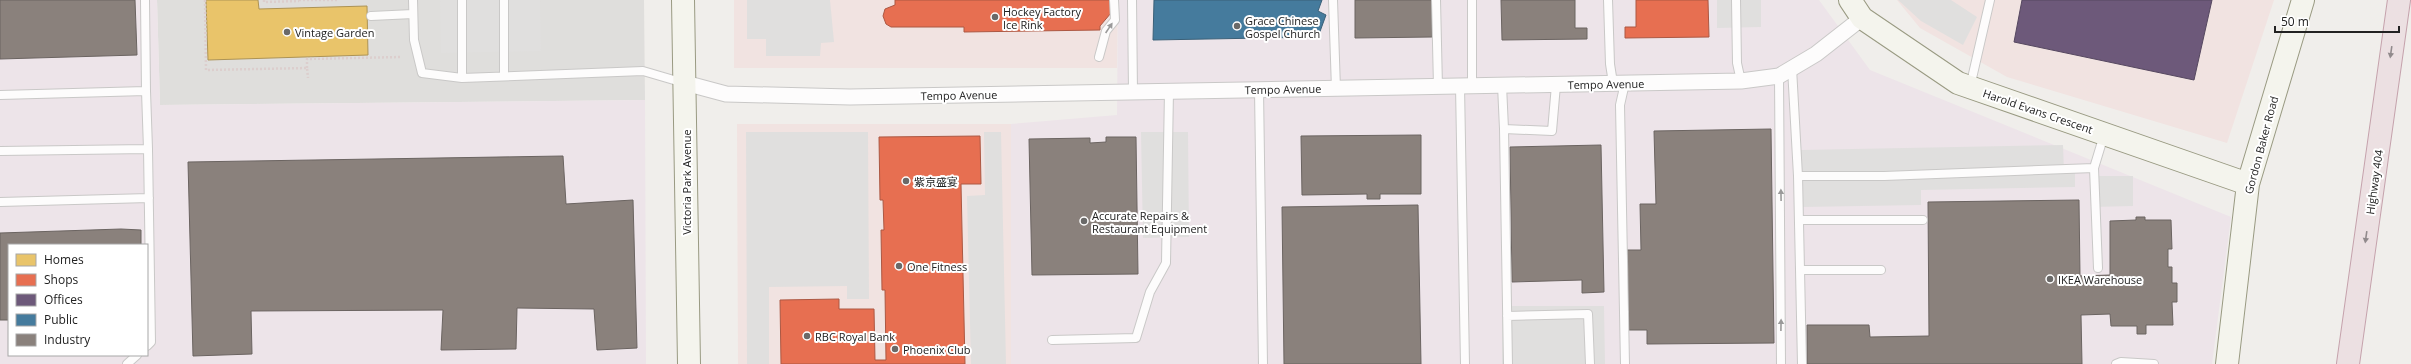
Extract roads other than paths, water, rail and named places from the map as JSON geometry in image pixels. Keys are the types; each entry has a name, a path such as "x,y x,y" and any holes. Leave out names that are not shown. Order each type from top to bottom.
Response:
{"highway":[{"name":"Highway 404","path":"2348,364 2399,0"}],"street":[{"name":"Victoria Park Avenue","path":"683,0 689,364"},
{"name":"Harold Evans Crescent","path":"1850,0 1862,18 1958,83 2248,184"},
{"name":"Gordon Baker Road","path":"2227,364 2248,184 2303,0"},
{"name":"Tempo Avenue","path":"685,83 726,94 804,96 1336,89 1741,81 1786,72 1816,54 1862,18"}],"lane":[{"path":"144,0 151,342 148,345"},
{"path":"413,0 414,40 422,72 462,78 643,71 685,83"},
{"path":"462,0 462,78"},
{"path":"504,0 504,76"},
{"path":"1099,56 1106,31 1115,20 1114,0"},
{"path":"1132,0 1133,92"},
{"path":"1333,0 1336,89"},
{"path":"1436,0 1438,87"},
{"path":"1465,364 1466,86 1472,0"},
{"path":"1608,0 1610,64 1619,83 1625,364"},
{"path":"1736,0 1737,62 1741,81"},
{"path":"1969,87 1990,0"},
{"path":"371,16 413,14"},
{"path":"1786,72 1798,176 1802,364"},
{"path":"1780,364 1786,72"},
{"path":"1504,129 1552,131 1556,84"},
{"path":"1502,85 1508,364"},
{"path":"1259,90 1263,364"},
{"path":"0,95 146,91"},
{"path":"1052,340 1136,338 1150,292 1166,263 1168,91"},
{"path":"2098,268 2094,168 2104,134"},
{"path":"0,151 148,149"},
{"path":"1798,176 1892,176 2094,168"},
{"path":"0,202 149,198"},
{"path":"1798,220 1923,220"},
{"path":"1800,270 1881,270"},
{"path":"1507,316 1588,314 1590,364"},
{"path":"127,364 136,356"},
{"path":"2116,364 2121,362 2154,364"}],"place":[{"name":"Hockey Factory Ice Rink","path":"995,17"},
{"name":"Grace Chinese Gospel Church","path":"1237,26"},
{"name":"Vintage Garden","path":"287,32"},
{"name":"紫京盛宴","path":"906,181"},
{"name":"Accurate Repairs & Restaurant Equipment","path":"1084,221"},
{"name":"One Fitness","path":"899,266"},
{"name":"IKEA Warehouse","path":"2050,279"},
{"name":"RBC Royal Bank","path":"807,336"},
{"name":"Phoenix Club","path":"895,349"}]}
